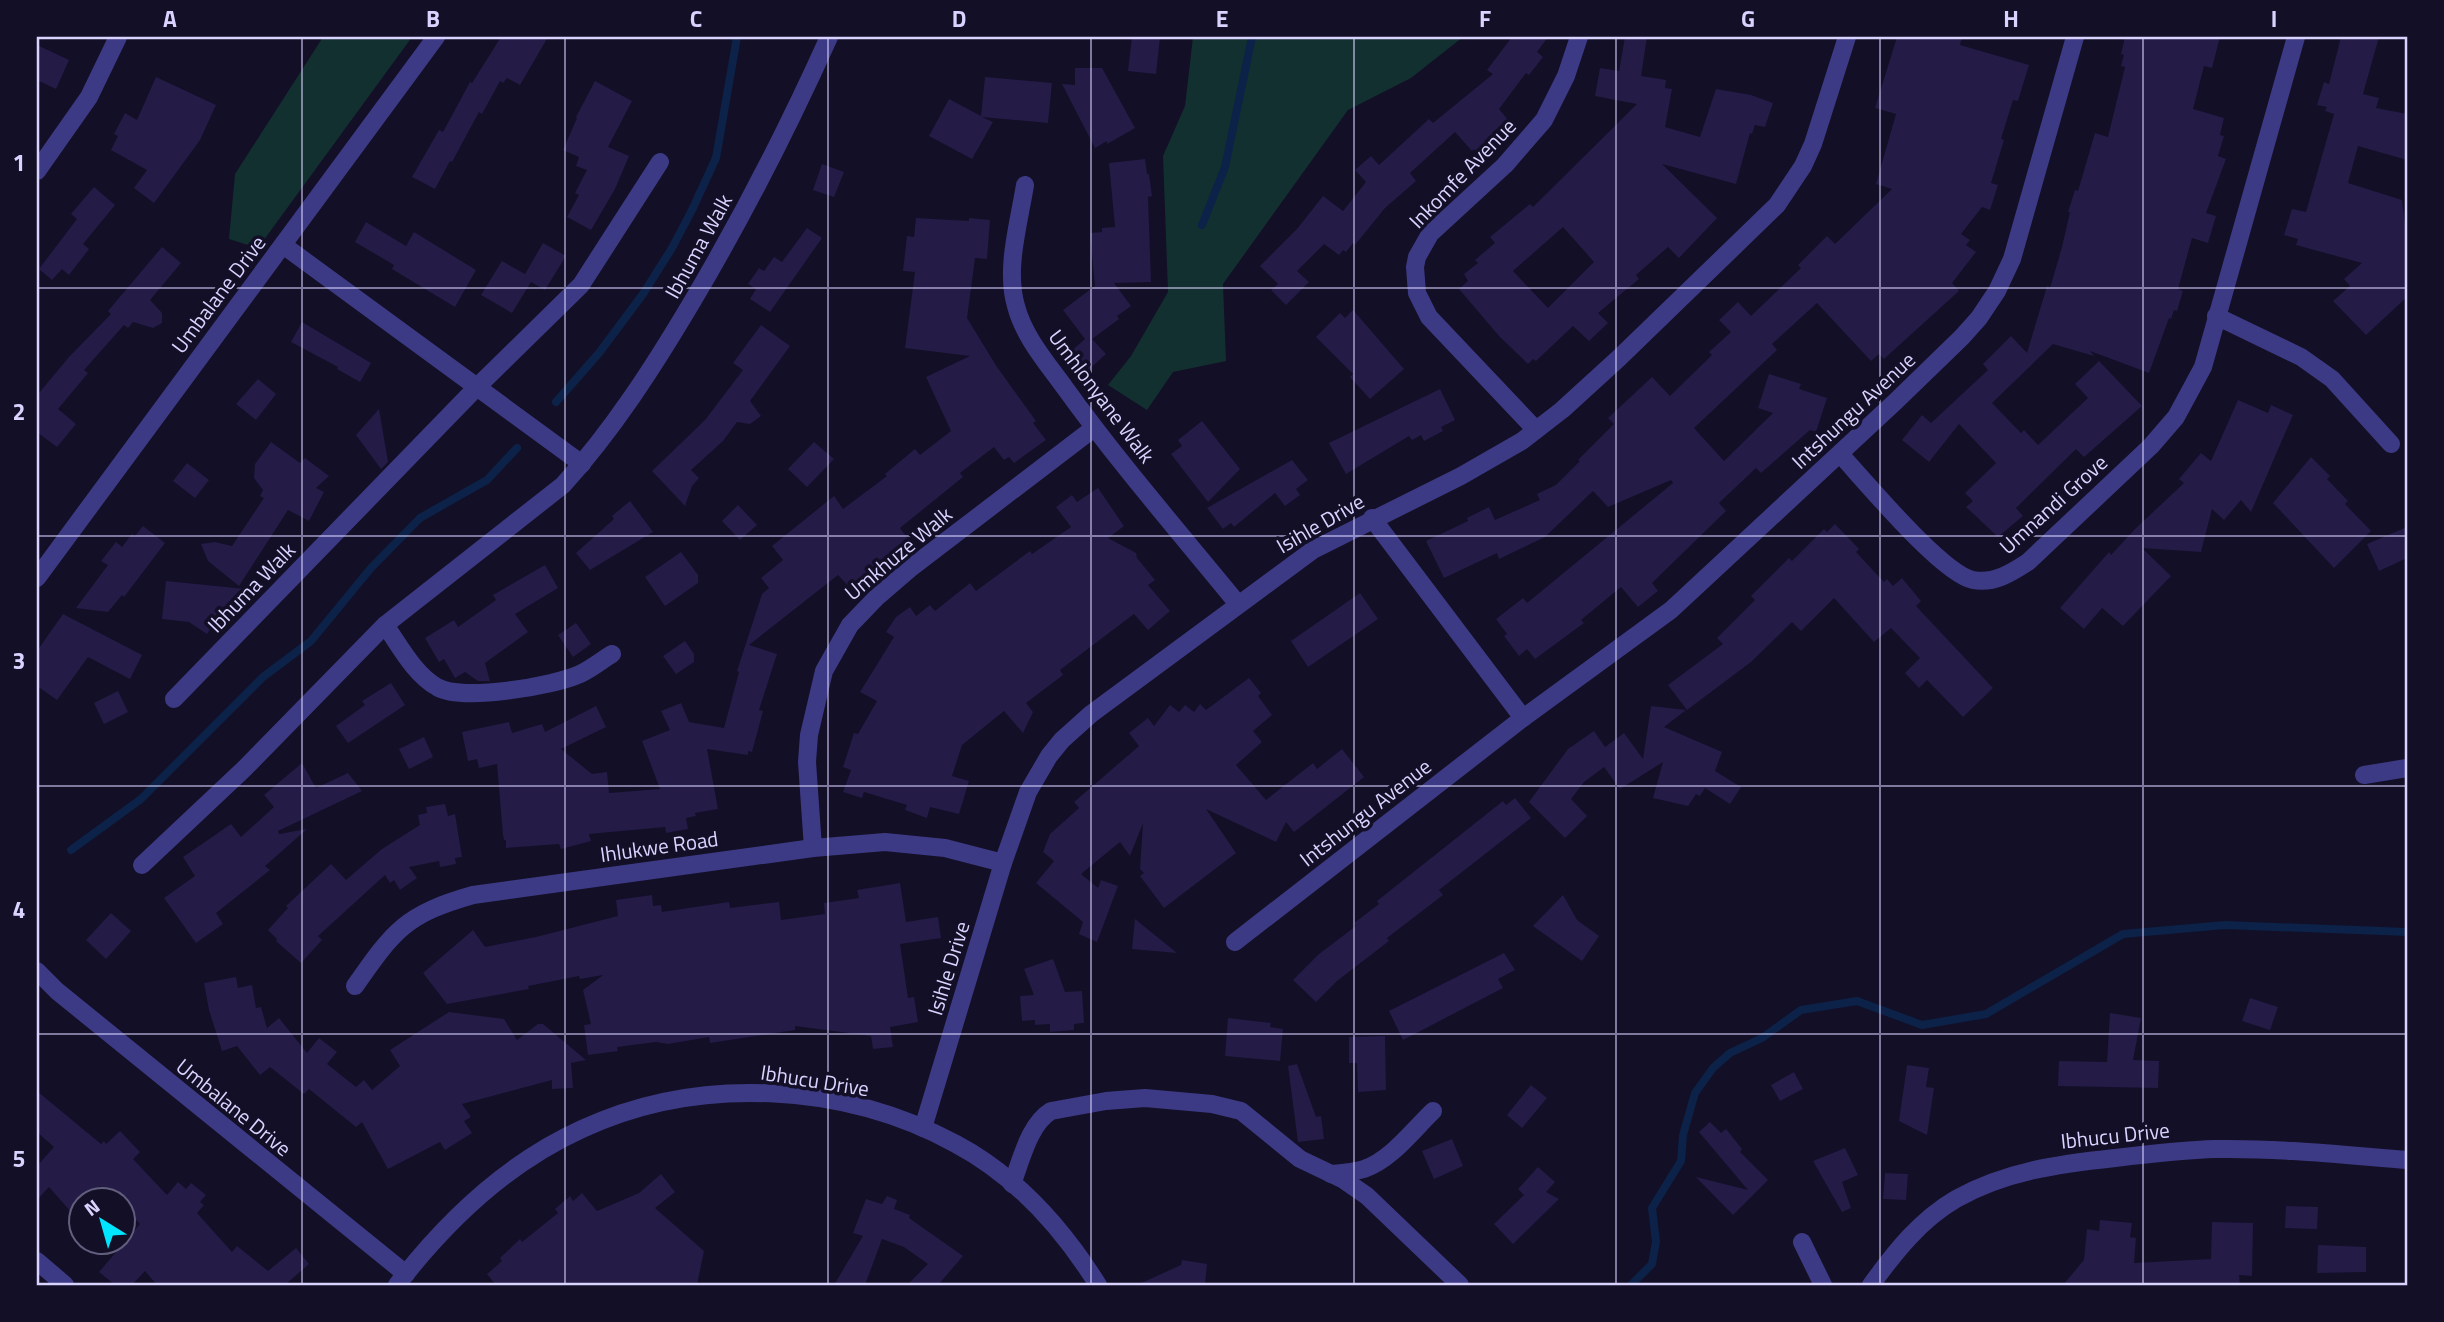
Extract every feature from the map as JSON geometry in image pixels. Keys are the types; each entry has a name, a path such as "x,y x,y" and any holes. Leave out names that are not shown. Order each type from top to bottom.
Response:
{"street":[{"path":"37,171 89,97 118,37"},
{"name":"Umbalane Drive","path":"37,578 436,37"},
{"name":"Ibhuma Walk","path":"142,865 244,769 385,625 563,485 582,464 668,344 715,264 774,156 830,37"},
{"name":"Inkomfe Avenue","path":"1536,430 1429,317 1417,293 1415,267 1417,257 1430,234 1505,165 1544,120 1566,76 1578,37"},
{"name":"Isihle Drive","path":"923,1128 1003,863 1028,792 1062,740 1091,715 1313,550 1504,452 1562,410 1777,205 1814,144 1847,37"},
{"name":"Intshungu Avenue","path":"1235,942 1523,718 1671,610 1962,337 1997,292 2012,259 2075,37"},
{"name":"Umnandi Grove","path":"1840,454 1937,558 1959,576 1975,581 1990,581 2009,575 2028,562 2151,446 2176,417 2203,367 2296,37"},
{"name":"Ibhuma Walk","path":"174,699 477,387 581,285 660,162"},
{"name":"Umhlonyane Walk","path":"1025,185 1014,261 1013,289 1016,306 1031,340 1094,428 1238,604"},
{"path":"283,245 582,464"},
{"path":"2216,316 2301,357 2332,379 2391,444"},
{"name":"Umkhuze Walk","path":"813,848 807,762 809,735 824,671 850,625 912,567 1094,428"},
{"path":"1372,518 1523,718"},
{"path":"385,625 419,673 439,688 451,692 478,693 543,685 580,674 612,654"},
{"path":"2364,775 2407,768"},
{"name":"Ihlukwe Road","path":"355,986 392,936 420,914 437,905 473,895 813,848 885,842 945,848 1003,863"},
{"name":"Umbalane Drive","path":"37,971 78,1009 402,1279"},
{"name":"Ibhucu Drive","path":"402,1279 472,1201 524,1161 581,1129 650,1105 685,1097 723,1093 786,1094 861,1107 923,1128 959,1145 1012,1184 1058,1229 1098,1285"},
{"path":"1012,1184 1035,1128 1045,1115 1074,1106 1145,1098 1212,1104 1241,1111 1300,1159 1367,1196 1460,1285"},
{"path":"1331,1174 1372,1165 1386,1156 1433,1111"},
{"name":"Ibhucu Drive","path":"1871,1285 1912,1233 1933,1215 1975,1189 2028,1170 2061,1163 2217,1149 2407,1160"},
{"path":"1802,1242 1823,1285"},
{"path":"37,1261 65,1285"}],"green space":[{"path":"323,37 412,37 258,248 229,239 235,174"},
{"path":"1193,37 1463,37 1411,78 1348,110 1223,284 1226,361 1173,372 1147,410 1108,385 1131,356 1168,292 1163,156 1185,106"}],"building":[{"path":"501,37 548,37 520,85 507,78 503,83 500,81 435,189 412,177 439,130 443,132 470,82 472,83"},
{"path":"1132,37 1160,37 1156,74 1128,71"},
{"path":"1512,37 1548,37 1537,52 1543,57 1529,75 1526,73 1499,109 1508,120 1492,133 1501,144 1483,160 1455,132 1410,173 1416,181 1385,208 1355,245 1353,243 1346,252 1343,250 1339,255 1324,244 1297,271 1309,282 1286,305 1271,290 1278,284 1260,266 1297,229 1323,196 1343,211 1366,182 1355,170 1371,156 1379,165 1429,119 1433,123 1493,74 1487,70"},
{"path":"1625,37 1647,37 1641,76 1666,80 1665,88 1672,89 1665,127 1700,137 1716,89 1751,95 1773,103 1765,127 1755,125 1752,134 1750,133 1736,184 1662,164 1717,218 1679,258 1668,247 1636,275 1639,279 1598,313 1608,323 1589,341 1573,326 1536,361 1533,359 1528,364 1499,336 1459,289 1468,281 1464,274 1478,263 1475,260 1495,243 1490,237 1530,204 1533,207 1637,104 1595,96 1600,68 1619,71","holes":["1563,227 1594,262 1548,308 1513,271"]},
{"path":"1897,37 1962,37 1960,45 2029,65 2018,101 2013,100 2001,139 2004,140 1991,183 1998,185 1990,210 1982,207 1961,234 1970,240 1966,245 1976,252 1952,283 1959,291 1884,359 1879,354 1871,361 1817,303 1772,344 1777,350 1694,428 1724,461 1773,413 1758,408 1769,374 1801,384 1799,389 1827,398 1816,432 1810,430 1761,473 1756,468 1719,503 1726,511 1652,583 1658,591 1638,607 1621,587 1581,620 1584,623 1535,659 1527,649 1519,656 1504,636 1507,634 1496,619 1523,598 1527,603 1673,483 1671,480 1608,507 1593,491 1545,537 1499,559 1497,553 1444,578 1426,541 1468,521 1467,518 1489,507 1495,520 1540,500 1537,494 1556,485 1580,461 1578,460 1614,424 1608,418 1652,377 1670,396 1712,355 1709,352 1731,332 1719,320 1738,302 1751,316 1801,268 1798,265 1827,236 1835,244 1892,189 1876,184 1896,114 1875,108"},
{"path":"2125,37 2220,37 2212,68 2204,66 2193,109 2224,118 2220,135 2224,136 2218,156 2226,159 2206,213 2216,216 2208,243 2192,238 2178,289 2183,291 2177,311 2174,310 2171,319 2169,318 2149,373 2090,351 2094,356 2053,344 1992,403 2021,433 2024,430 2038,445 2088,398 2075,384 2099,361 2142,406 2084,457 2076,449 2016,508 2023,516 1998,537 1966,507 1973,501 1965,493 1996,463 1959,424 1929,462 1902,440 1922,415 1931,423 1988,370 1983,364 2011,336 2027,353 2047,286 2050,288 2062,247 2068,212 2075,190 2078,191 2095,133 2108,137 2125,67 2121,66 2124,55 2121,54"},
{"path":"2341,37 2379,37 2363,94 2379,98 2376,108 2407,114 2407,160 2358,146 2348,183 2402,200 2407,242 2407,297 2366,335 2333,301 2350,286 2344,279 2362,263 2296,245 2298,239 2284,235 2292,209 2306,212 2334,114 2325,111 2327,107 2317,105 2324,82 2329,84"},
{"path":"37,45 69,60 56,89 37,80"},
{"path":"1075,68 1102,68 1135,128 1095,148 1062,84 1075,85"},
{"path":"156,77 216,105 200,140 154,203 134,188 147,170 111,150 118,136 114,134 125,113 137,120"},
{"path":"985,77 1052,83 1048,123 982,117 993,122 972,159 929,136 949,99 981,116"},
{"path":"595,81 632,101 608,147 629,156 615,189 591,230 567,217 579,195 575,193 587,170 576,166 579,157 563,150"},
{"path":"1145,159 1152,196 1148,197 1151,282 1114,283 1131,306 1117,316 1119,319 1092,339 1106,354 1087,371 1070,352 1085,339 1063,310 1095,286 1090,233 1115,227 1109,163"},
{"path":"822,164 844,172 834,197 813,190"},
{"path":"94,187 115,205 83,244 89,249 69,275 62,269 52,280 39,269 77,219 71,214"},
{"path":"916,218 990,220 987,259 975,258 967,318 1046,440 1014,463 1009,457 1004,460 994,447 960,473 963,477 900,528 908,539 851,589 838,575 749,645 777,654 759,710 763,711 752,752 748,751 748,755 707,749 718,809 695,813 696,816 686,818 688,829 666,833 665,827 589,834 591,841 561,849 559,844 506,848 497,764 479,768 477,759 468,761 462,732 509,722 512,733 542,724 545,732 596,706 606,727 561,749 592,774 607,772 609,793 660,789 642,741 670,730 661,711 681,703 689,722 724,728 739,672 737,671 762,594 769,588 761,578 783,560 772,546 834,496 843,509 887,476 885,474 915,449 920,455 951,431 926,377 970,356 905,348 915,272 903,271 907,236 914,237"},
{"path":"366,222 406,246 414,232 476,270 455,307 392,269 394,265 355,242"},
{"path":"807,228 822,238 770,312 750,299 756,289 748,284 759,268 764,271 774,257 782,262"},
{"path":"543,243 566,256 545,290 531,282 512,313 481,295 502,261 525,274"},
{"path":"162,247 181,263 150,300 162,313 162,323 153,328 133,322 128,328 124,325 84,370 88,373 58,409 76,424 57,447 37,432 37,391 39,393 111,314 108,311"},
{"path":"1353,310 1404,369 1370,399 1350,377 1353,374 1316,337 1340,313 1345,318"},
{"path":"302,322 371,363 360,382 291,342"},
{"path":"761,325 790,346 750,401 761,416 750,424 737,422 723,441 691,470 699,478 692,486 685,506 652,471 705,420 743,370 733,363"},
{"path":"258,379 276,394 256,420 236,404"},
{"path":"1440,389 1455,420 1441,427 1443,431 1424,441 1421,435 1412,440 1409,436 1346,474 1329,443"},
{"path":"2238,400 2268,413 2271,405 2293,415 2251,512 2241,500 2224,520 2212,509 2201,552 2142,548 2171,576 2123,626 2102,608 2084,629 2060,608 2109,552 2111,555 2184,483 2179,479 2201,453 2211,461"},
{"path":"379,409 388,462 381,469 356,435"},
{"path":"1202,421 1240,469 1208,502 1171,454 1182,446 1178,440"},
{"path":"271,442 300,463 305,458 329,476 316,488 324,492 309,521 288,510 239,586 208,561 201,544 215,542 232,546 264,498 260,496 263,490 254,478 255,464"},
{"path":"814,442 834,459 807,487 788,469"},
{"path":"2311,457 2330,476 2327,479 2348,501 2345,504 2371,531 2334,568 2273,503"},
{"path":"1292,460 1308,480 1296,489 1300,495 1285,506 1275,493 1234,527 1231,523 1223,529 1207,508"},
{"path":"187,463 209,480 195,498 173,481"},
{"path":"1098,488 1124,526 1108,538 1136,553 1155,580 1148,585 1170,611 1148,630 1134,614 1060,670 1063,675 1026,703 1033,712 1023,733 1004,711 962,745 952,776 969,781 959,814 930,807 927,818 905,810 907,805 864,792 862,798 843,792 851,770 843,767 854,733 858,734 877,701 860,692 894,637 886,632 896,617 910,607 916,616 930,605 935,611 970,583 976,591 1030,551 1032,554 1071,527 1056,507 1072,495 1077,502"},
{"path":"630,501 653,532 590,570 576,553"},
{"path":"738,505 757,525 740,540 722,521"},
{"path":"1835,524 1859,549 1856,552 1884,582 1887,579 1893,586 1902,578 1921,601 1916,606 1993,688 1963,717 1927,680 1919,688 1905,673 1920,658 1891,628 1874,642 1834,598 1801,631 1792,622 1751,662 1687,710 1668,685 1723,644 1717,638 1755,600 1751,596 1789,558 1792,561 1824,529 1827,532"},
{"path":"143,526 165,543 124,597 122,595 108,612 76,608 108,565 101,561 116,542 122,547 132,534 135,536"},
{"path":"2407,527 2407,558 2379,571 2367,544"},
{"path":"681,552 698,575 698,583 665,606 645,577"},
{"path":"545,565 558,588 515,614 528,632 485,663 490,681 478,681 465,672 455,678 444,659 439,662 425,638 454,620 458,627 496,600 493,595"},
{"path":"166,581 246,589 222,610 207,634 189,622 162,619"},
{"path":"1360,593 1378,619 1308,667 1291,641"},
{"path":"63,614 142,655 130,679 88,657 57,700 37,686 37,651"},
{"path":"576,623 591,644 573,657 558,635"},
{"path":"685,641 694,654 694,662 676,674 663,656"},
{"path":"1249,678 1261,693 1258,696 1272,715 1253,731 1262,742 1236,765 1266,800 1313,763 1317,769 1342,749 1364,777 1294,832 1286,822 1276,842 1206,809 1236,853 1164,908 1140,876 1144,873 1140,869 1143,823 1130,856 1120,842 1081,874 1098,888 1101,880 1118,886 1097,942 1079,934 1083,922 1036,883 1054,861 1043,852 1050,834 1079,808 1074,802 1139,746 1129,733 1148,718 1154,726 1170,705 1179,712 1185,705 1194,712 1200,704 1206,710"},
{"path":"391,683 405,705 348,743 336,726 365,705 362,701"},
{"path":"118,691 128,712 104,724 94,703"},
{"path":"1651,706 1686,710 1664,727 1722,752 1715,771 1741,787 1730,804 1705,788 1700,796 1696,794 1688,806 1653,798 1663,762 1620,789 1604,767 1584,782 1571,799 1587,816 1565,838 1529,802 1568,749 1594,731 1605,747 1624,733 1643,759"},
{"path":"424,737 433,757 409,769 399,749"},
{"path":"302,763 316,788 348,773 362,791 278,831 279,834 307,829 265,866 270,870 216,913 223,924 196,943 164,898 195,876 183,857 231,824 241,837 274,807 264,795"},
{"path":"1515,798 1531,818 1439,890 1443,895 1387,938 1389,941 1337,981 1316,1002 1293,980 1319,954 1356,926 1354,923 1379,904 1377,901 1503,801 1506,805"},
{"path":"445,804 448,816 455,814 462,857 455,858 456,864 440,867 439,861 409,867 417,878 400,890 394,880 390,883 385,875 318,936 322,940 301,963 276,941 268,930 288,908 286,906 331,864 346,880 382,849 420,825 418,815 427,813 426,807"},
{"path":"900,883 906,922 938,917 941,938 900,944 908,998 914,997 918,1022 890,1027 893,1047 873,1049 871,1036 795,1026 795,1030 710,1043 709,1037 668,1044 656,1042 617,1047 618,1051 588,1055 584,1025 591,1024 583,990 603,975 580,979 579,976 528,986 529,989 447,1004 423,973 473,930 485,947 536,937 618,916 616,900 652,895 653,906 661,905 662,912 729,902 730,908 779,902 781,920 825,914 824,903 859,898 857,890"},
{"path":"1563,895 1577,920 1599,936 1582,961 1533,926"},
{"path":"111,913 131,931 106,959 86,940"},
{"path":"1135,919 1177,953 1132,949"},
{"path":"1504,953 1515,970 1498,979 1503,988 1403,1040 1389,1011"},
{"path":"1053,959 1065,992 1082,991 1084,1023 1074,1024 1074,1030 1050,1032 1050,1024 1035,1025 1035,1020 1022,1021 1020,996 1034,995 1024,969"},
{"path":"236,977 238,988 252,985 256,1008 261,1007 267,1028 279,1018 307,1053 319,1038 337,1052 327,1064 356,1087 364,1080 372,1090 400,1066 390,1050 449,1012 504,1019 517,1040 538,1024 543,1024 586,1060 571,1063 573,1088 552,1089 552,1080 462,1104 471,1117 464,1121 472,1133 445,1150 440,1142 388,1169 362,1122 356,1127 309,1089 304,1094 270,1067 260,1075 237,1046 222,1051 204,983"},
{"path":"2250,998 2278,1007 2270,1030 2242,1021"},
{"path":"2110,1013 2141,1018 2133,1060 2159,1061 2158,1088 2058,1086 2059,1061 2107,1062"},
{"path":"1228,1018 1271,1023 1270,1027 1283,1029 1280,1061 1225,1056"},
{"path":"1385,1036 1386,1090 1358,1092 1357,1063 1349,1063 1349,1037"},
{"path":"1297,1064 1316,1117 1321,1116 1324,1139 1298,1142 1288,1066"},
{"path":"1907,1065 1929,1068 1926,1087 1934,1088 1927,1135 1899,1121"},
{"path":"1794,1072 1803,1089 1780,1101 1771,1085"},
{"path":"1531,1085 1547,1098 1522,1128 1507,1115"},
{"path":"37,1091 101,1144 104,1141 106,1144 120,1131 140,1152 133,1159 167,1195 178,1182 186,1189 191,1183 206,1195 200,1202 204,1205 197,1213 232,1252 237,1246 268,1271 296,1248 309,1264 285,1285 157,1285 145,1271 132,1285 115,1285 99,1272 113,1256 136,1256 136,1229 140,1224 136,1220 136,1186 66,1186 66,1206 49,1187 37,1200 37,1166 54,1147 37,1132"},
{"path":"1710,1122 1721,1133 1726,1129 1742,1149 1740,1152 1768,1180 1733,1215 1696,1177 1748,1190 1699,1132"},
{"path":"1452,1139 1463,1166 1434,1179 1422,1151"},
{"path":"1845,1148 1858,1175 1842,1182 1851,1208 1842,1212 1813,1161"},
{"path":"1538,1167 1555,1182 1546,1192 1559,1199 1513,1244 1494,1224 1524,1195 1518,1189"},
{"path":"1885,1173 1908,1174 1906,1200 1883,1199"},
{"path":"661,1174 675,1192 655,1208 704,1251 697,1285 496,1285 487,1274 520,1239 522,1242 558,1213 555,1209 570,1196 573,1201 582,1193 597,1211 639,1193"},
{"path":"887,1196 897,1200 894,1209 910,1215 909,1218 963,1256 938,1285 907,1285 928,1264 904,1247 882,1239 865,1285 834,1285 863,1236 853,1233 866,1199 882,1204"},
{"path":"2286,1206 2318,1207 2317,1229 2285,1228"},
{"path":"2100,1220 2132,1223 2130,1237 2136,1238 2134,1263 2211,1259 2212,1222 2253,1223 2252,1276 2239,1275 2240,1285 2063,1285 2084,1260 2087,1229 2099,1231"},
{"path":"2318,1245 2366,1247 2366,1272 2317,1273"},
{"path":"1182,1260 1207,1264 1205,1285 1137,1285 1181,1265"}],"waterway":[{"path":"556,402 599,353 643,294 692,210 716,158 737,37"},
{"path":"1202,225 1225,167 1252,37"},
{"path":"71,850 141,799 263,677 311,641 371,568 420,518 487,480 517,448"},
{"path":"1631,1285 1652,1264 1656,1242 1652,1208 1681,1161 1683,1135 1695,1093 1713,1068 1730,1053 1762,1038 1801,1010 1857,1001 1922,1025 1986,1014 2123,934 2225,925 2407,932"}]}
